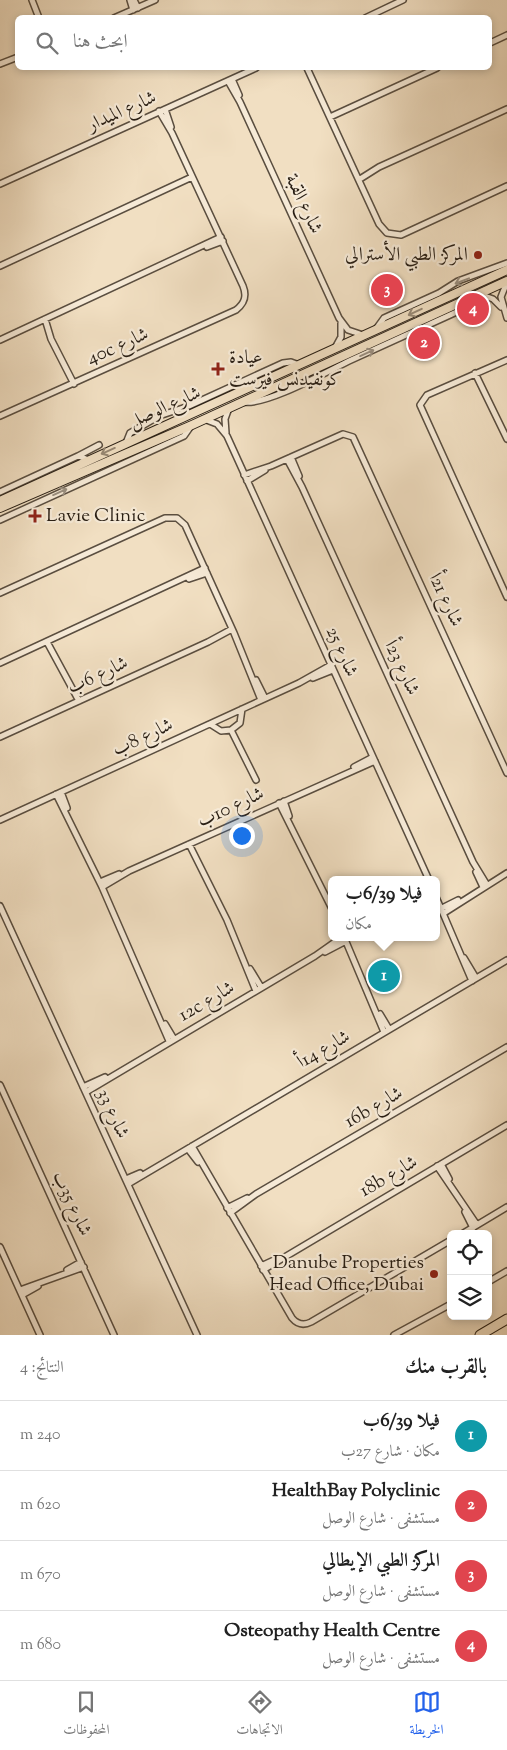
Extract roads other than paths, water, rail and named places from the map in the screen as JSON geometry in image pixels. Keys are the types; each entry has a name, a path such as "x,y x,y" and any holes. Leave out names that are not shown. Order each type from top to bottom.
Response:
{"highway":[{"path":"480,1335 507,1319"}],"main road":[{"name":"شارع الوصل","path":"0,501 507,270"},
{"name":"شارع الوصل","path":"0,508 230,408 507,281"}],"street":[{"path":"32,0 38,15"},
{"path":"130,0 135,8"},
{"path":"134,0 135,8"},
{"path":"120,15 155,0"},
{"path":"371,15 403,0"},
{"path":"492,43 507,35"},
{"path":"0,64 15,58"},
{"name":"شارع الميدار","path":"0,184 252,70"},
{"path":"308,70 381,227 390,235 401,235 507,186"},
{"path":"329,115 433,70"},
{"name":"شارع القبة","path":"230,80 340,318 348,330 363,335"},
{"path":"359,177 507,109"},
{"path":"0,340 222,239 162,110"},
{"path":"0,266 193,179"},
{"name":"40c شارع","path":"0,416 236,310 245,300 243,286 222,239"},
{"path":"376,330 384,318 439,293 458,281 507,263"},
{"path":"503,310 501,294 507,281"},
{"path":"479,294 493,299 503,310 507,318"},
{"name":"شارع القبة","path":"335,348 342,334 340,318"},
{"path":"42,321 72,385"},
{"path":"507,358 427,395 420,403 420,411 507,597"},
{"path":"477,372 507,439"},
{"name":"شارع 25","path":"230,408 224,422 227,436 427,876"},
{"name":"شارع 25","path":"204,419 217,424 227,436"},
{"path":"0,520 184,436 192,425"},
{"name":"شارع 21أ","path":"289,458 343,434 351,436 355,440 507,773"},
{"path":"0,492 99,445"},
{"path":"78,456 88,460"},
{"path":"244,475 289,458"},
{"name":"شارع 23أ","path":"289,458 485,886"},
{"path":"247,481 271,466"},
{"path":"0,593 165,518 177,518 185,525 263,699"},
{"path":"0,663 205,570"},
{"name":"شارع 6ب","path":"0,737 233,631"},
{"path":"49,641 77,702"},
{"name":"شارع 8ب","path":"0,820 332,667"},
{"path":"210,724 220,732 231,730 240,723 242,709"},
{"path":"231,730 256,780"},
{"name":"شارع 10ب","path":"101,884 374,759"},
{"path":"58,793 172,1040"},
{"path":"282,802 328,901"},
{"path":"191,843 245,963 259,989"},
{"path":"443,910 507,873"},
{"path":"440,904 456,944 474,979"},
{"name":"شارع 33","path":"0,906 197,1335"},
{"name":"12c شارع","path":"84,1090 341,941"},
{"path":"345,941 386,1031"},
{"name":"شارع 14أ","path":"127,1182 190,1147 507,960"},
{"name":"16b شارع","path":"228,1211 507,1047"},
{"name":"شارع 35ب","path":"0,1085 2,1096 114,1335"},
{"name":"18b شارع","path":"262,1268 507,1125"},
{"path":"190,1147 292,1318 300,1324 310,1322 447,1242"},
{"path":"440,1165 475,1226"},
{"path":"468,1230 507,1207"},
{"path":"0,1246 40,1335"},
{"path":"21,1293 82,1265"},
{"path":"492,1280 507,1271"},
{"path":"394,1335 447,1306"}],"place":[{"name":"المركز الطبي الأسترالي","path":"478,255"},
{"name":"المركز الطبي الإيطالي","path":"387,290"},
{"name":"Osteopathy Health Centre","path":"473,309"},
{"name":"HealthBay Polyclinic","path":"424,343"},
{"name":"عيادة كونفيدنس فيرست","path":"218,369"},
{"name":"Lavie Clinic","path":"35,516"},
{"name":"فيلا 6/39ب","path":"384,976"},
{"name":"Danube Properties Head Office, Dubai","path":"434,1274"}]}
